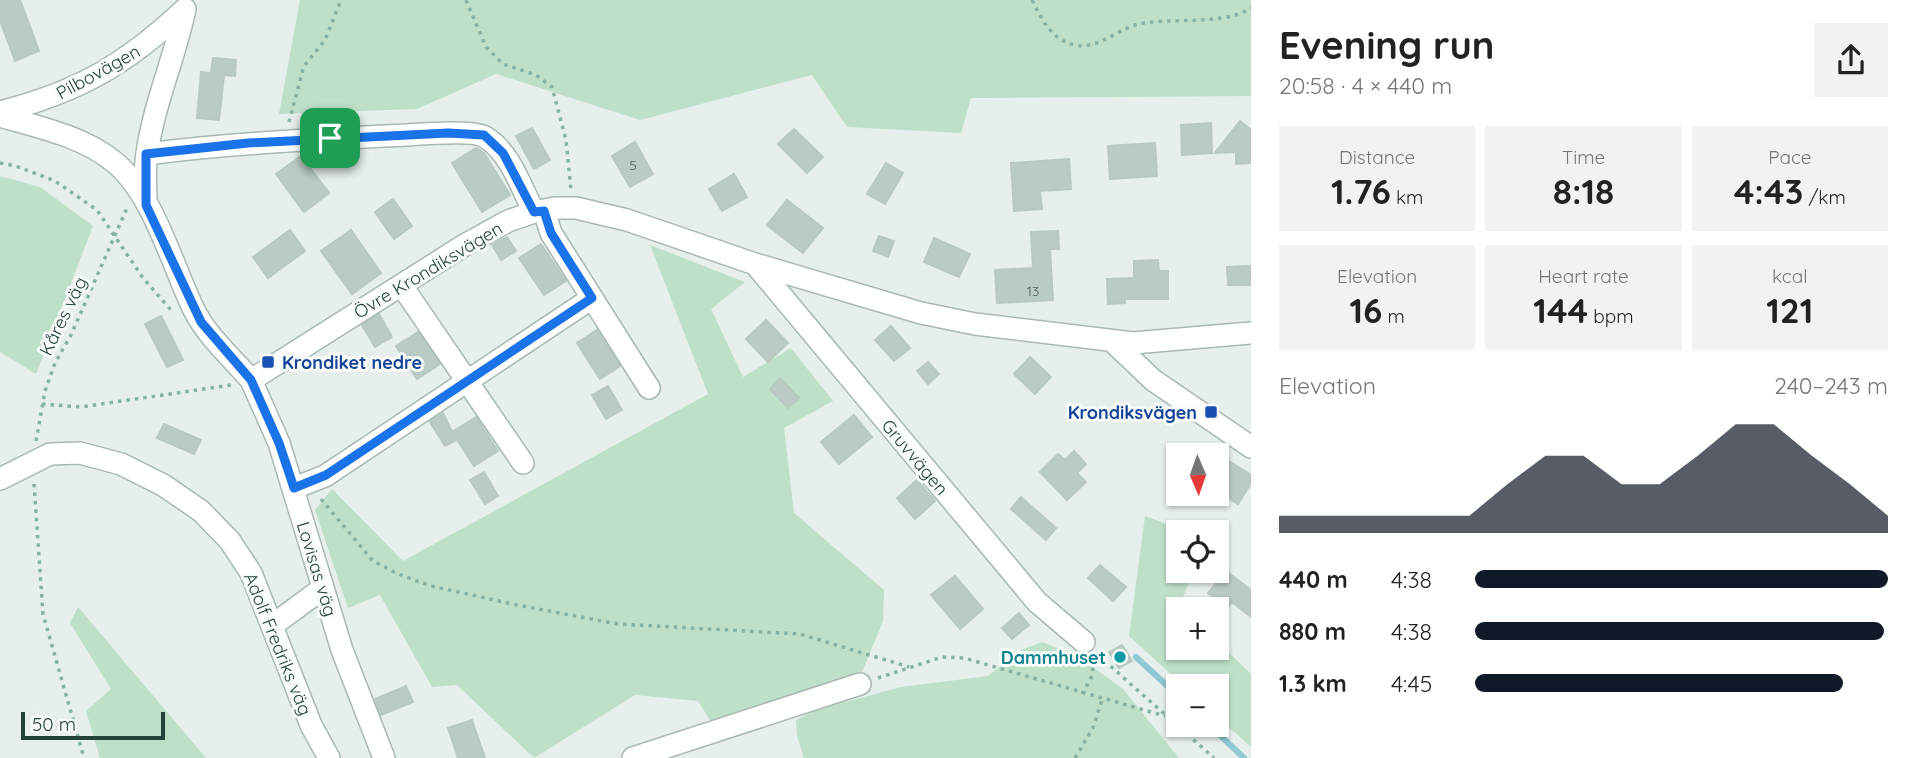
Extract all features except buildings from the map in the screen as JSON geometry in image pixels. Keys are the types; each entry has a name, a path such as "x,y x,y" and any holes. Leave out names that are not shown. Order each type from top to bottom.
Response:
{"street":[{"name":"Pilbovägen","path":"0,114 74,89 149,43 186,5"},
{"name":"Pilbovägen","path":"141,196 146,154 186,5"},
{"path":"0,114 49,130 100,152 115,162 141,196 201,322 251,380"},
{"path":"146,154 286,141 448,133 484,135 503,153 649,387"},
{"name":"Övre Krondiksvägen","path":"251,380 475,239 539,211 572,208 627,220 755,264 921,313 1013,331 1113,342 1168,341 1251,333"},
{"name":"Gruvvägen","path":"755,264 1037,602 1084,642"},
{"path":"402,286 523,463"},
{"path":"301,485 326,475 592,298"},
{"path":"1113,342 1153,380 1251,447"},
{"name":"Lovisas väg","path":"251,380 301,485 323,588 342,650 384,758"},
{"name":"Adolf Fredriks väg","path":"0,479 50,454 80,453 121,464 163,485 201,511 230,541 251,573 311,725 329,758"},
{"path":"273,625 323,588"},
{"path":"633,758 860,684"}],"path":[{"path":"286,141 304,66 325,40 341,0"},
{"path":"466,0 486,47 503,64 536,75 552,87 566,140 572,208"},
{"path":"1032,0 1054,36 1077,46 1107,40 1135,25 1244,13 1251,8"},
{"path":"0,163 16,166 55,181 97,210 143,278 170,309"},
{"name":"Kåres väg","path":"84,758 43,614 32,463 42,404 55,363 71,335 115,237 141,196"},
{"path":"42,404 80,407 204,390 251,380"},
{"path":"301,485 373,561 431,586 517,606 618,624 800,634 909,667"},
{"path":"1082,694 1095,664 1094,654 1084,642"},
{"path":"1084,642 1214,758"},
{"path":"860,684 942,657 964,658 1165,716"},
{"path":"1075,758 1093,728 1102,700"}],"green space":[{"path":"300,0 1251,0 1251,96 971,98 961,133 847,127 812,75 640,120 496,74 417,109 279,114"},
{"path":"0,176 40,187 93,226 36,374 0,352"},
{"path":"650,245 745,282 711,309 743,377 791,348 833,401 784,428 794,513 884,590 883,621 858,682 712,723 698,701 635,695 534,758 457,685 432,687 380,595 348,608 315,510 332,489 403,561 708,394"},
{"path":"1145,516 1166,524 1166,583 1189,583 1183,597 1166,597 1166,660 1229,660 1229,653 1251,674 1251,747 1229,728 1229,674 1171,674 1129,636"},
{"path":"78,607 206,758 100,758 86,711 111,689 70,623"},
{"path":"1042,642 1078,656 1123,689 1179,758 804,758 797,736 796,720 816,710 901,687 988,676 1021,650"}],"waterway":[{"path":"1136,657 1166,685"},
{"path":"1222,737 1244,758"}],"place":[{"name":"Krondiket nedre","path":"268,362"},
{"name":"Krondiksvägen","path":"1211,412"},
{"name":"Dammhuset","path":"1120,657"}],"route":[{"path":"448,133 484,135 503,153 534,212 544,211 551,233 592,298 326,475 294,488 279,443 251,380 201,322 146,205 146,154 248,143 330,138 448,133"}]}
